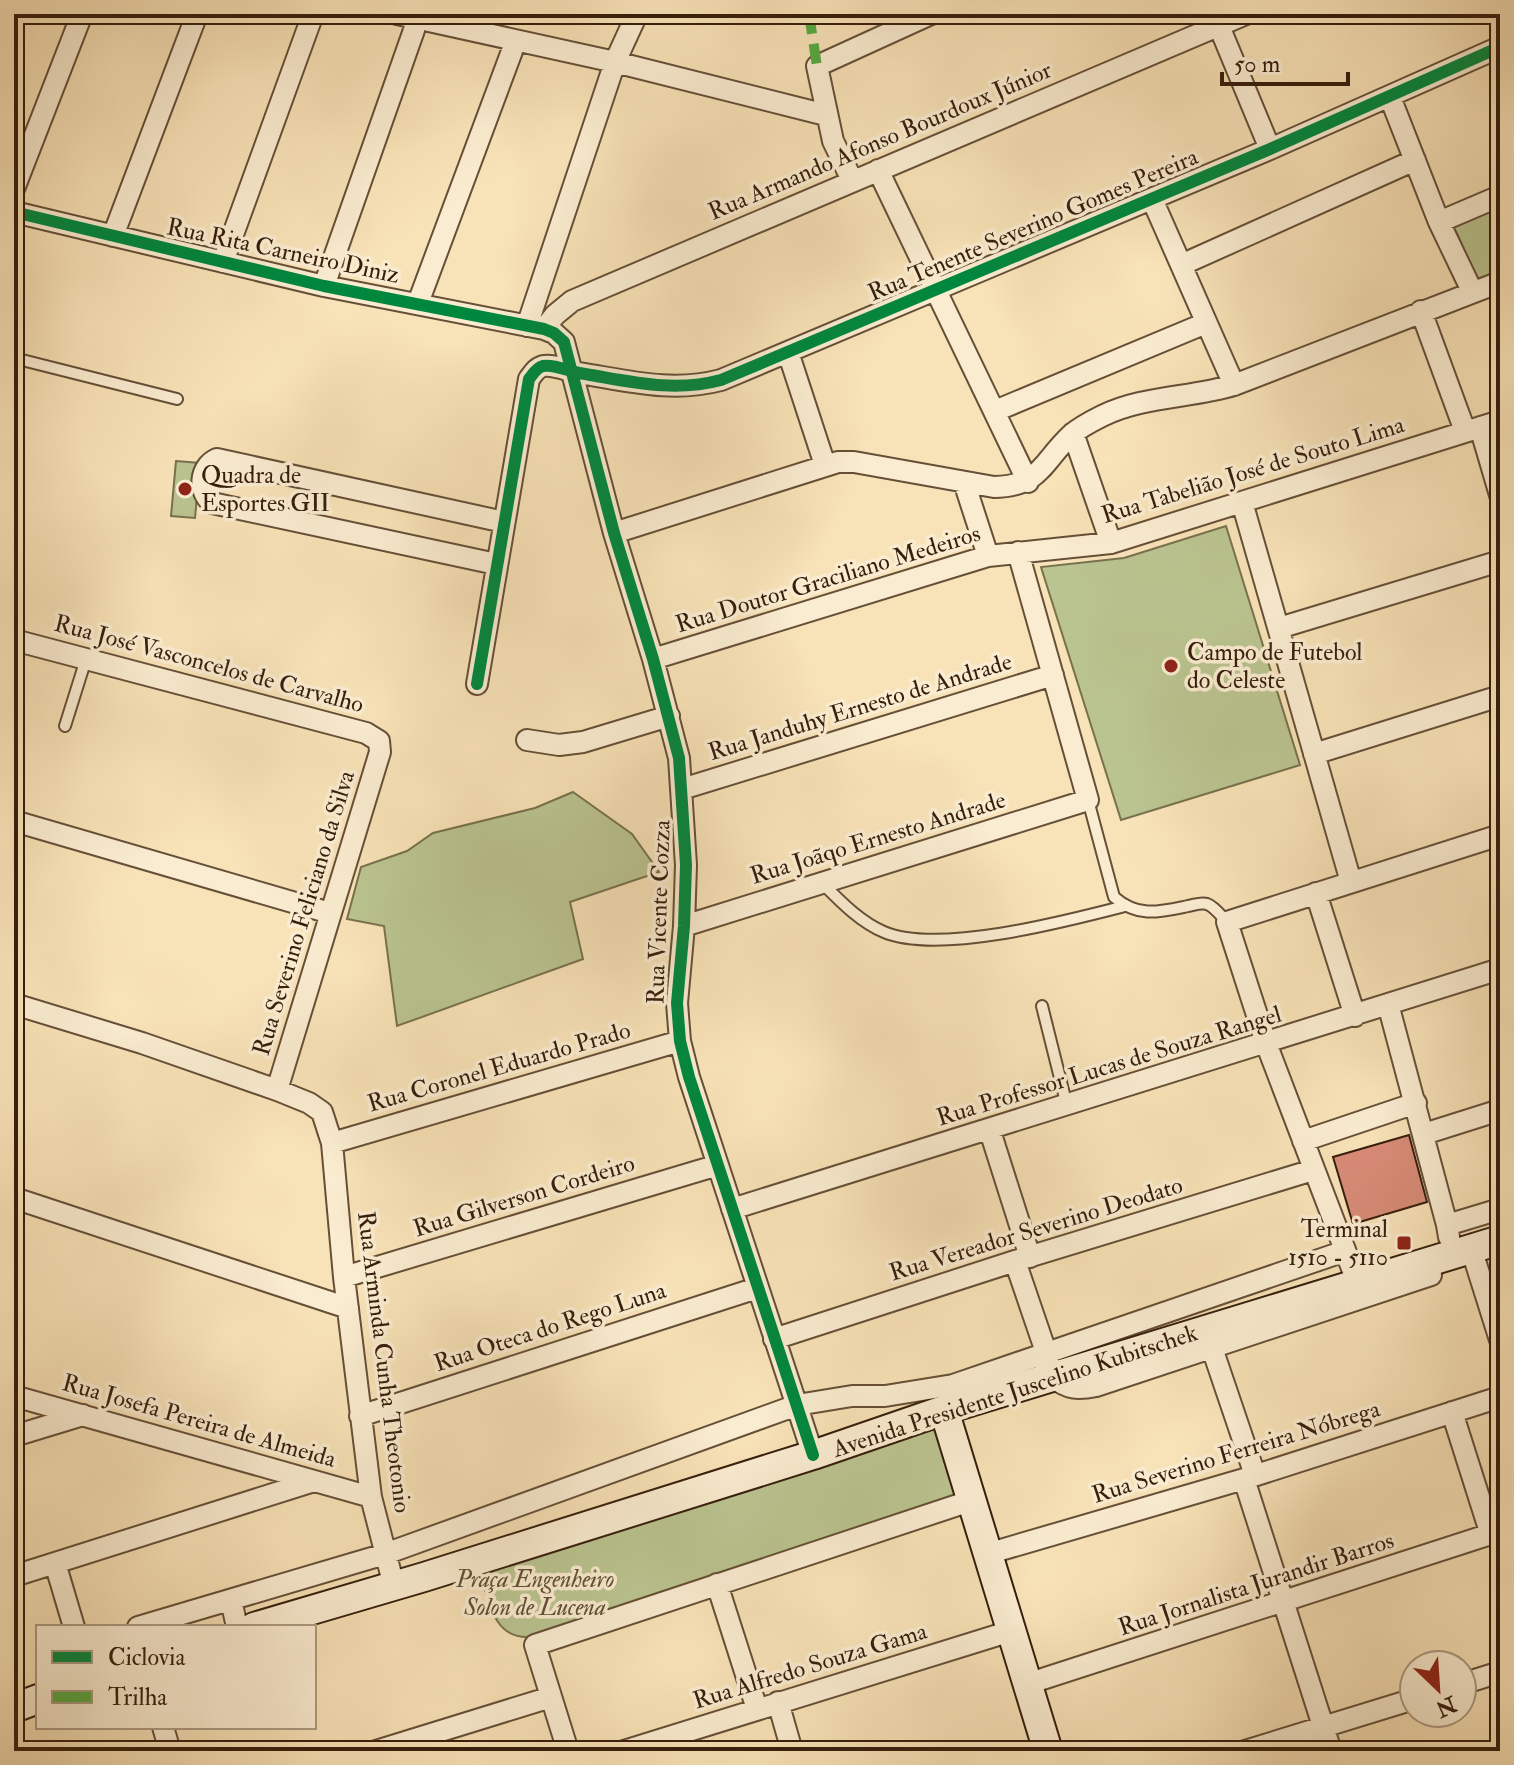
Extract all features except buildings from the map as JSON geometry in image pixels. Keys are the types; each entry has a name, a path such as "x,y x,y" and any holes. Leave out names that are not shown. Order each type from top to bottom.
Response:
{"main road":[{"name":"Avenida Presidente Juscelino Kubitschek","path":"261,1625 813,1455 944,1410 1049,1365 1179,1349 1309,1306 1358,1284 1467,1254 1500,1240"},
{"path":"944,1410 1048,1751"}],"street":[{"path":"14,189 82,14"},
{"path":"113,236 197,14"},
{"name":"Rua Rita Carneiro Diniz","path":"223,262 313,14"},
{"path":"397,14 615,62 826,115"},
{"path":"481,34 490,14"},
{"path":"535,328 615,62 637,14"},
{"path":"852,180 841,160 826,115 817,66 931,14"},
{"name":"Rua Armando Afonso Bourdoux Júnior","path":"535,328 572,301 1217,20 1246,14"},
{"path":"1217,20 1270,149"},
{"name":"Rua Rita Carneiro Diniz","path":"324,286 414,30"},
{"name":"Rua Tenente Severino Gomes Pereira","path":"504,522 529,379 543,366 674,388 721,380 1270,149 1500,47"},
{"name":"Rua Rita Carneiro Diniz","path":"418,303 512,51"},
{"path":"1390,97 1439,222 1472,291"},
{"path":"1181,265 1415,160"},
{"path":"878,170 1028,482 1041,473 1073,433 1104,415 1131,406 1234,385 1500,282"},
{"path":"1439,222 1500,196"},
{"path":"1152,199 1234,385"},
{"name":"Rua Rita Carneiro Diniz","path":"14,212 324,286 535,328"},
{"path":"1421,311 1482,426 1500,495"},
{"path":"995,411 1206,323"},
{"name":"Rua Vicente Cozza","path":"535,328 554,333 564,342 614,533 669,716 679,758 686,865 677,1003 680,1041 689,1077 813,1455"},
{"path":"788,352 825,465"},
{"name":"Rua Tabelião José de Souto Lima","path":"1018,552 1111,543 1482,426"},
{"path":"1073,433 1111,543"},
{"path":"477,684 504,522 217,459 209,463 204,472 202,490 205,498 212,503 496,564"},
{"name":"Rua Doutor Graciliano Medeiros","path":"614,533 825,465 854,462 994,487 1013,487 1028,482"},
{"path":"964,482 988,556"},
{"path":"1242,502 1351,882"},
{"path":"1018,552 1088,800"},
{"name":"Rua Doutor Graciliano Medeiros","path":"653,659 988,556 1018,552"},
{"path":"1279,628 1500,561"},
{"name":"Rua José Vasconcelos de Carvalho","path":"14,640 366,733 379,741 380,752"},
{"name":"Rua Janduhy Ernesto de Andrade","path":"682,789 1053,675"},
{"path":"1314,754 1500,696"},
{"path":"527,740 559,745 583,742 669,716"},
{"name":"Rua Severino Feliciano da Silva","path":"277,1090 380,752"},
{"name":"Rua Joãqo Ernesto Andrade","path":"684,926 1088,800"},
{"path":"14,821 330,913"},
{"path":"1358,1284 1266,1043 1227,922 1500,835"},
{"path":"1316,893 1355,1016"},
{"name":"Rua Professor Lucas de Souza Rangel","path":"732,1209 990,1131 1500,969"},
{"name":"Rua Arminda Cunha Theotonio","path":"14,1004 142,1043 277,1090 322,1112 332,1143 344,1277 371,1497 394,1586"},
{"path":"1388,1004 1447,1225 1467,1254 1500,1340"},
{"name":"Rua Coronel Eduardo Prado","path":"332,1143 680,1041"},
{"path":"1303,1141 1416,1103"},
{"path":"1424,1134 1500,1110"},
{"path":"990,1131 1049,1365"},
{"name":"Rua Gilverson Cordeiro","path":"344,1277 718,1165"},
{"name":"Rua Vereador Severino Deodato","path":"774,1339 1313,1170"},
{"path":"14,1198 348,1308"},
{"path":"1447,1225 1500,1209"},
{"path":"145,1625 385,1554 797,1405 852,1396 885,1396 1049,1365 1210,1297 1345,1251"},
{"path":"1294,1269 1309,1306 1467,1254 1500,1254"},
{"name":"Rua Oteca do Rego Luna","path":"360,1416 757,1288"},
{"path":"1210,1297 1215,1338 1250,1477 1284,1603 1331,1751"},
{"name":"Rua Josefa Pereira de Almeida","path":"14,1396 371,1497"},
{"name":"Rua Severino Ferreira Nóbrega","path":"987,1554 1250,1477 1500,1397"},
{"path":"1452,1412 1496,1533"},
{"path":"14,1436 83,1415"},
{"path":"14,1576 314,1481"},
{"path":"568,1751 535,1645 970,1501"},
{"name":"Rua Jornalista Jurandir Barros","path":"1027,1684 1496,1533"},
{"path":"55,1563 73,1625"},
{"path":"717,1584 757,1709"},
{"path":"231,1600 237,1625"},
{"name":"Rua Alfredo Souza Gama","path":"624,1751 1011,1631"},
{"path":"1478,1679 1500,1672"},
{"path":"376,1751 551,1697"},
{"path":"778,1702 792,1751"},
{"path":"1245,1751 1398,1704"},
{"path":"164,1729 170,1751"}],"lane":[{"path":"14,358 177,399"},
{"path":"65,726 86,659"},
{"path":"1088,800 1114,897 1139,912 1209,905 1227,922"},
{"path":"822,883 862,919 884,932 913,940 954,939 1037,927 1125,906"},
{"path":"1042,1006 1067,1106"}],"green space":[{"path":"1500,204 1500,274 1478,281 1453,225"},
{"name":"Quadra de Esportes GII","path":"176,461 200,463 195,518 171,516"},
{"name":"Campo de Futebol do Celeste","path":"1226,526 1300,765 1121,820 1041,567 1124,558"},
{"path":"573,792 632,834 659,872 570,902 583,959 397,1026 384,926 347,919 361,867 407,851 433,833 535,808"},
{"name":"Praça Engenheiro Solon de Lucena","path":"938,1425 963,1495 528,1637 506,1631 493,1613 479,1568"}],"marked path":[{"path":"809,14 817,66"}],"cycle path":[{"path":"477,684 529,379 538,368 552,366 668,386 721,380 1270,149 1500,47"},
{"path":"14,212 324,286 544,329 564,342 614,533 653,659 679,758 686,865 677,1003 680,1041 689,1077 813,1455"}],"place":[{"name":"Quadra de Esportes GII","path":"185,489"},
{"name":"Campo de Futebol do Celeste","path":"1171,666"},
{"name":"Terminal 1510 - 5110","path":"1404,1243"}]}
